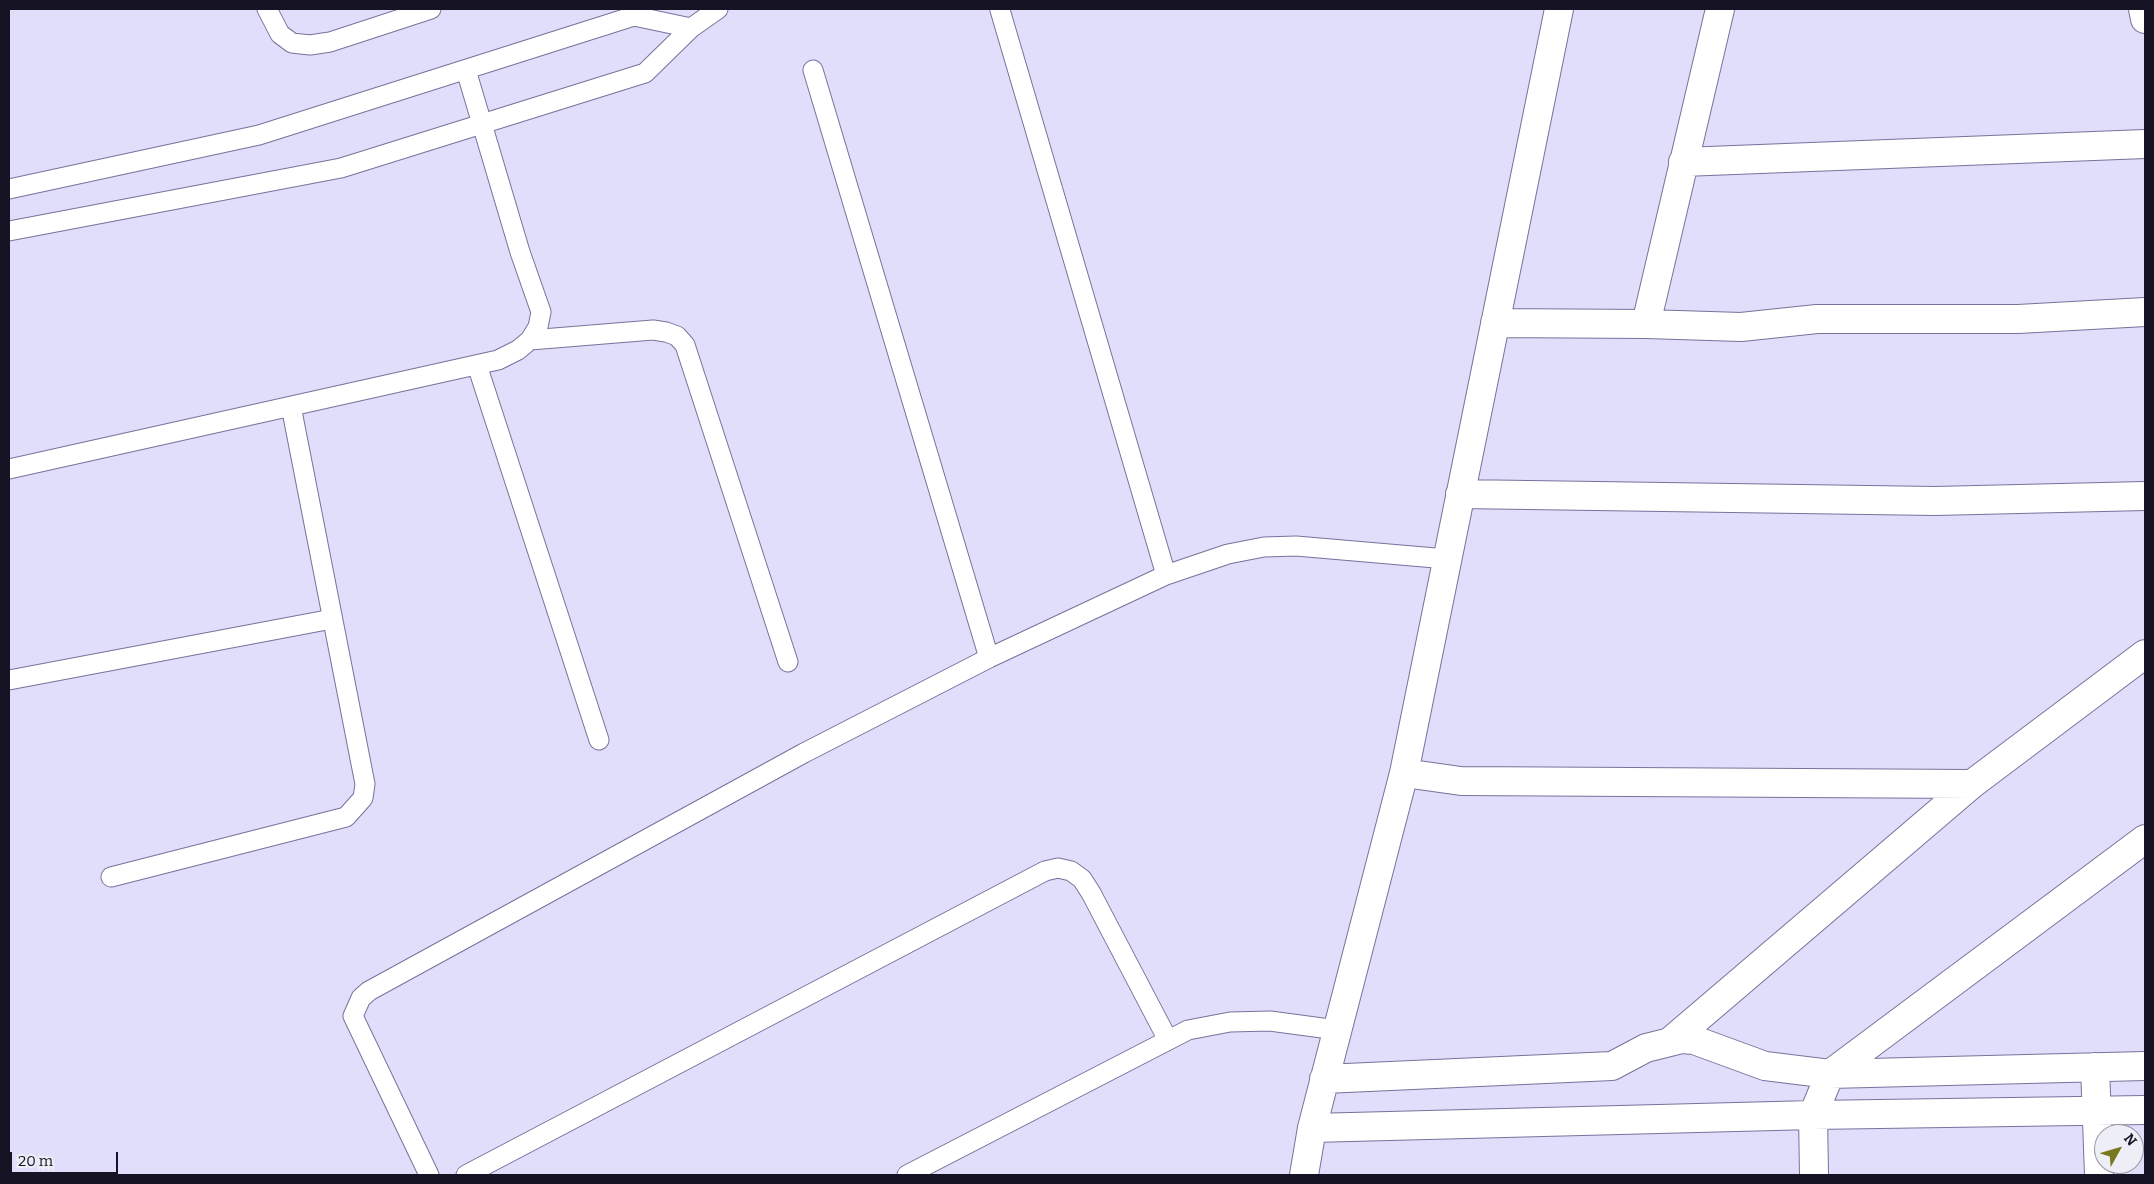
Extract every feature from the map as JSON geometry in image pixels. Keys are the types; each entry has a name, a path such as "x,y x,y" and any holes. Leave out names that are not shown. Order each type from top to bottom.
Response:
{"street":[{"path":"1304,1175 1312,1128 1324,1079 1404,773 1559,9"},
{"path":"1646,324 1720,9"},
{"path":"2143,9 2145,19"},
{"path":"1684,162 2145,144"},
{"path":"1495,323 1741,327 1817,319 2018,319 2145,312"},
{"path":"1460,494 1935,501 2145,496"},
{"path":"1672,1040 1972,784 2145,654"},
{"path":"1404,773 1461,781 1972,784"},
{"path":"1814,1175 1813,1115 1830,1074 2145,839"},
{"path":"1324,1079 1612,1066 1646,1048 1672,1040 1694,1040 1766,1066 1830,1074 2145,1066"},
{"path":"2095,1067 2099,1175"},
{"path":"1312,1128 1813,1115 2145,1110"}],"lane":[{"path":"267,9 280,34 292,43 310,45 330,42 431,9"},
{"path":"9,230 341,168 645,73 691,28 718,9"},
{"path":"1000,10 1166,575"},
{"path":"9,189 259,135 634,16 691,28"},
{"path":"9,469 498,360 518,350 530,340 538,327 540,312 520,252 466,70"},
{"path":"813,70 989,658"},
{"path":"530,340 652,330 677,336 685,345 788,662"},
{"path":"477,365 600,740"},
{"path":"111,878 346,817 363,798 365,784 291,406"},
{"path":"429,1175 354,1016 361,998 369,991 796,758 989,658 1166,575 1220,556 1264,547 1296,546 1447,559"},
{"path":"9,680 332,619"},
{"path":"466,1175 1036,875 1052,869 1058,868 1071,871 1082,880 1168,1040"},
{"path":"907,1175 1188,1030 1230,1022 1270,1021 1337,1030"}]}
